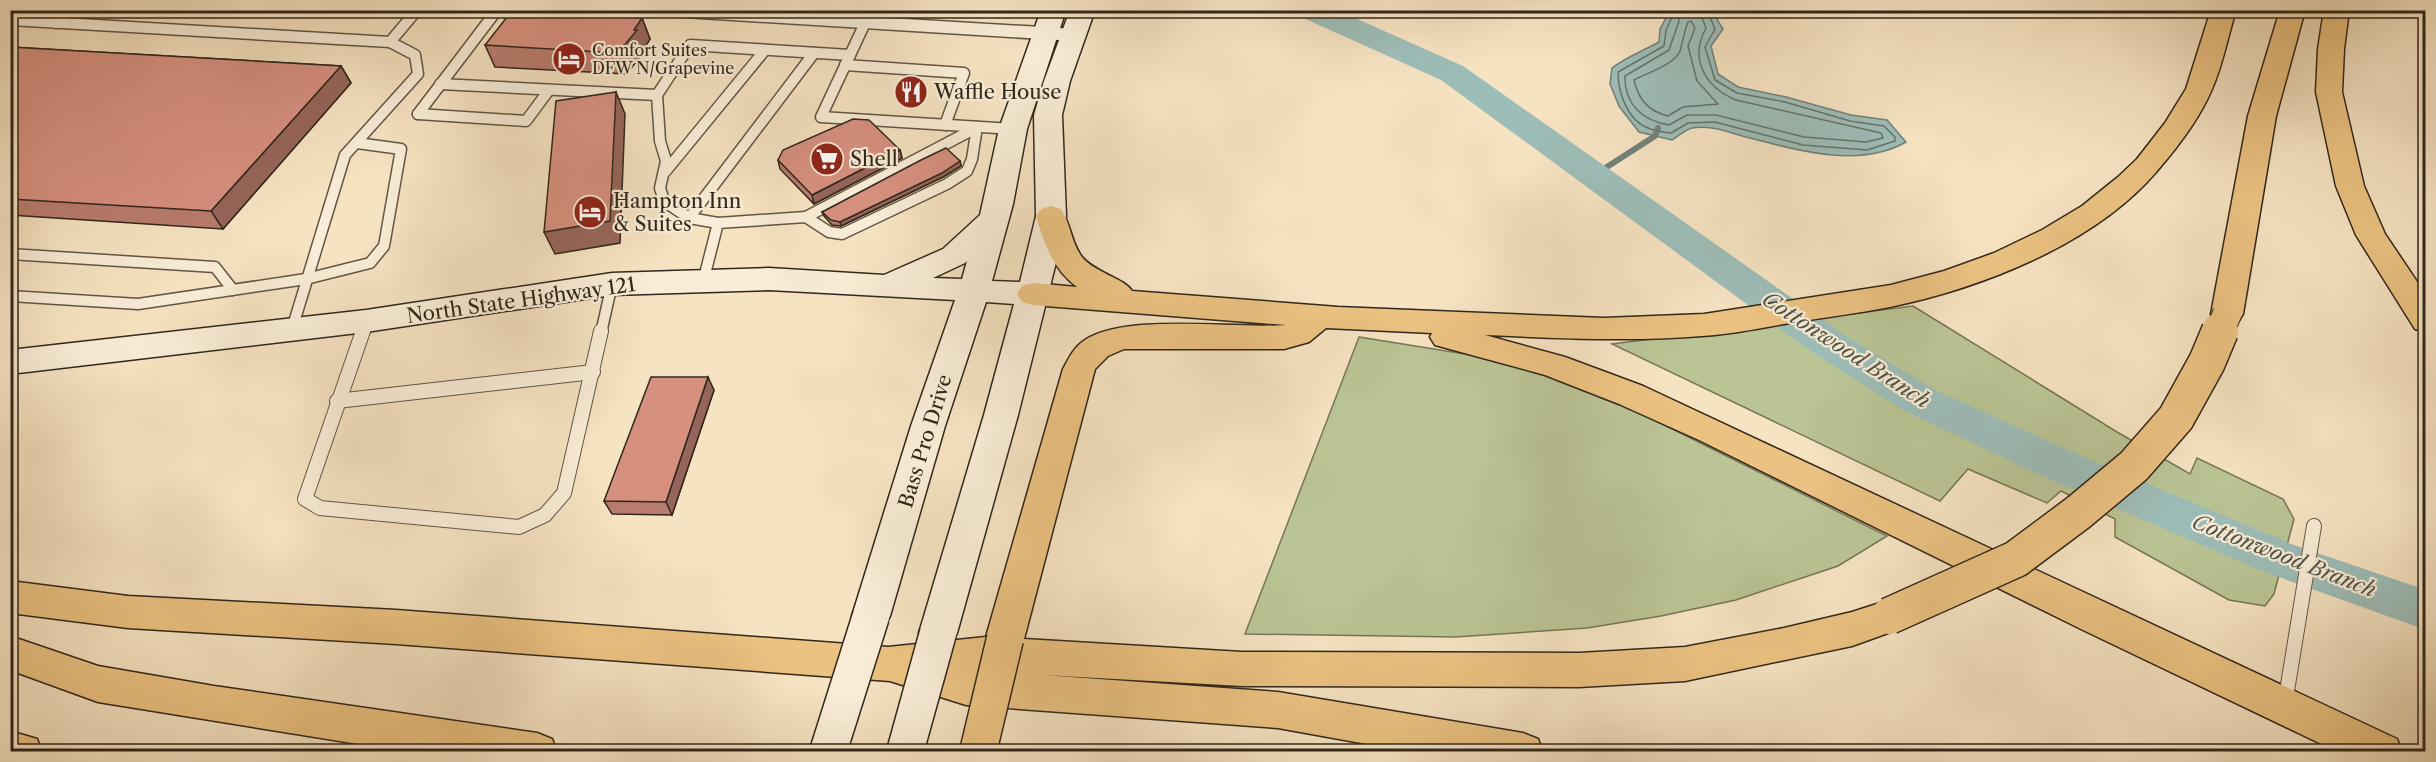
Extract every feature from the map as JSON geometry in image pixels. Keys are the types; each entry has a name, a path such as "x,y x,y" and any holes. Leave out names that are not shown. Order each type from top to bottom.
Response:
{"highway":[{"path":"1033,294 1329,317 1604,329 1704,325 1891,296 1953,279 2004,260 2053,237 2092,213 2128,184 2147,165 2176,127 2199,89 2224,10"},
{"path":"10,597 128,612 180,616 396,627 590,644 888,664 980,654 1242,669 1579,670 1685,664 1784,645 1852,628 1889,616 2016,558 2079,512 2134,466 2176,418 2207,362 2227,314 2262,116 2293,10"},
{"path":"2337,10 2331,49 2329,92 2350,186 2372,235 2407,295 2426,321"},
{"path":"1051,216 1057,239 1078,274 1144,302"},
{"path":"978,752 1005,639 1079,369 1087,354 1100,345 1122,337 1284,337 1298,333 1329,317 1423,332 1486,346 1553,365 1631,395 1722,436 2382,752"},
{"path":"10,653 98,684 214,704 537,752"},
{"path":"888,664 966,687 1278,710 1523,752"},
{"path":"10,750 22,752"}],"main road":[{"name":"Bass Pro Drive","path":"828,752 928,426 974,291 993,220 1013,129 1050,22"},
{"path":"905,752 1033,294 1051,216 1048,115 1057,81 1079,23"},
{"path":"884,286 913,276 954,256 993,220"},
{"name":"North State Highway 121","path":"10,362 366,321 612,284 769,279 1033,294"}],"street":[{"path":"652,10 865,23 1079,23"}],"lane":[{"path":"56,23 71,10"},
{"path":"390,42 417,10"},
{"path":"497,10 418,114 526,121 549,90"},
{"path":"10,21 390,42 415,55 418,74 345,155 292,330"},
{"path":"865,23 821,117 1013,129"},
{"path":"850,55 690,45 657,95 660,141 666,161 660,188 664,201 689,218 718,223 806,217 977,127"},
{"path":"662,175 765,50"},
{"path":"689,218 814,53"},
{"path":"845,65 964,73 945,125"},
{"path":"440,84 657,95"},
{"path":"806,217 829,232 842,234 947,184 967,171 972,159 977,127"},
{"path":"10,296 138,304 306,279 370,263 384,246 401,149 357,143"},
{"path":"703,282 718,223"},
{"path":"10,254 215,267 232,290"},
{"path":"366,321 305,499 320,508 519,527 540,521 551,512 564,493 612,284"},
{"path":"337,401 593,372"},
{"path":"2284,707 2314,526"}],"green space":[{"path":"1913,306 2117,432 2190,474 2197,458 2283,499 2294,519 2274,594 2265,606 2229,600 2115,537 2115,519 2061,491 2047,503 1968,469 1940,501 1612,344"},
{"path":"1359,337 1515,362 1592,389 1887,536 1838,566 1736,600 1661,616 1587,628 1456,637 1245,634"}],"water":[{"path":"1660,11 1712,11 1723,29 1711,46 1718,74 1738,87 1786,97 1851,115 1887,120 1906,142 1888,150 1848,156 1806,151 1706,127 1689,129 1672,140 1639,132 1619,106 1610,84 1612,68 1659,42 1660,29 1666,18"}],"building":[{"path":"511,12 642,18 634,30 637,30 618,53 485,45"},
{"path":"10,47 341,66 211,211 10,199"},
{"name":"Hampton Inn & Suites","path":"616,92 610,221 544,232 556,101"},
{"name":"Shell","path":"853,119 869,120 900,150 812,195 778,160 783,150"},
{"path":"946,148 960,161 942,173 840,222 831,220 822,212 921,160"},
{"path":"651,377 708,377 666,502 604,501"}],"waterway":[{"name":"Cottonwood Branch","path":"1310,10 1452,73 1826,342 1919,400 2064,467 2278,558 2426,610"},
{"path":"1596,174 1655,136 1658,128"}],"place":[{"name":"Comfort Suites DFW N/Grapevine","path":"569,59"},
{"name":"Waffle House","path":"911,92"},
{"name":"Shell","path":"827,159"},
{"name":"Hampton Inn & Suites","path":"590,212"}]}
